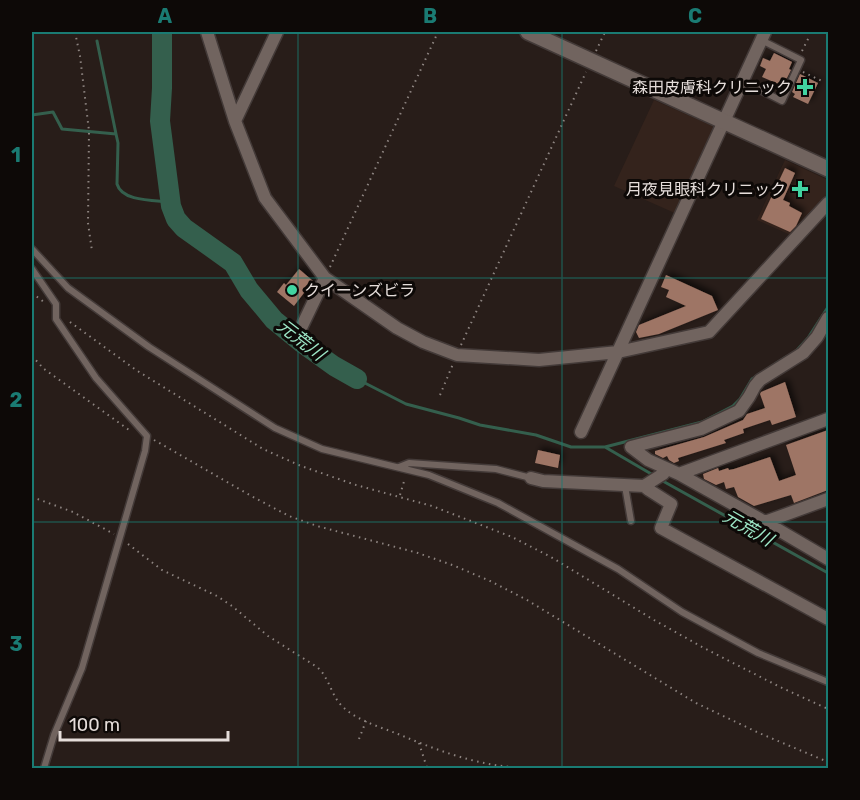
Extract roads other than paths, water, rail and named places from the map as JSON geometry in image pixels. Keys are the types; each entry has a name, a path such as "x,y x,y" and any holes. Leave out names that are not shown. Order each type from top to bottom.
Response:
{"street":[{"path":"207,32 235,120 265,198 325,278 397,328 423,342 457,355 539,360 618,352 709,332 828,203"},
{"path":"235,120 277,32"},
{"path":"528,32 828,169"},
{"path":"581,432 763,36"},
{"path":"302,328 325,278"},
{"path":"828,318 817,337 803,353 760,380 739,411 701,429 631,447 669,472 765,522 828,559"},
{"path":"531,478 543,481 646,485 669,472 828,419"},
{"path":"646,485 649,490 671,504 661,528 827,616"},
{"path":"765,522 828,499"}],"lane":[{"path":"742,81 782,101 797,69 801,60 799,58 763,36"},
{"path":"32,249 77,295 149,347 275,428 322,449 429,475 498,503 618,569 682,612 749,648 828,682"},
{"path":"32,269 56,304 56,319 96,378 147,436 145,451 82,668 54,735 44,768"},
{"path":"398,467 409,463 466,466 496,469 531,478"},
{"path":"624,485 632,521"}],"waterway":[{"name":"元荒川","path":"162,32 160,121 171,206 176,219 184,228 233,263 249,290 274,320 334,366 357,379"},
{"path":"97,41 116,134"},
{"path":"32,115 53,112 62,129 116,134 118,143 117,184 120,190 140,199 171,202"},
{"name":"元荒川","path":"797,350 808,338 828,307"},
{"name":"元荒川","path":"357,379 406,404 480,425 536,435 571,447 605,447 702,422 733,406 752,379 786,357"},
{"name":"元荒川","path":"605,447 653,475"},
{"name":"元荒川","path":"661,480 828,573"}],"place":[{"name":"森田皮膚科クリニック","path":"805,87"},
{"name":"月夜見眼科クリニック","path":"800,189"},
{"name":"クイーンズビラ","path":"292,290"}]}
